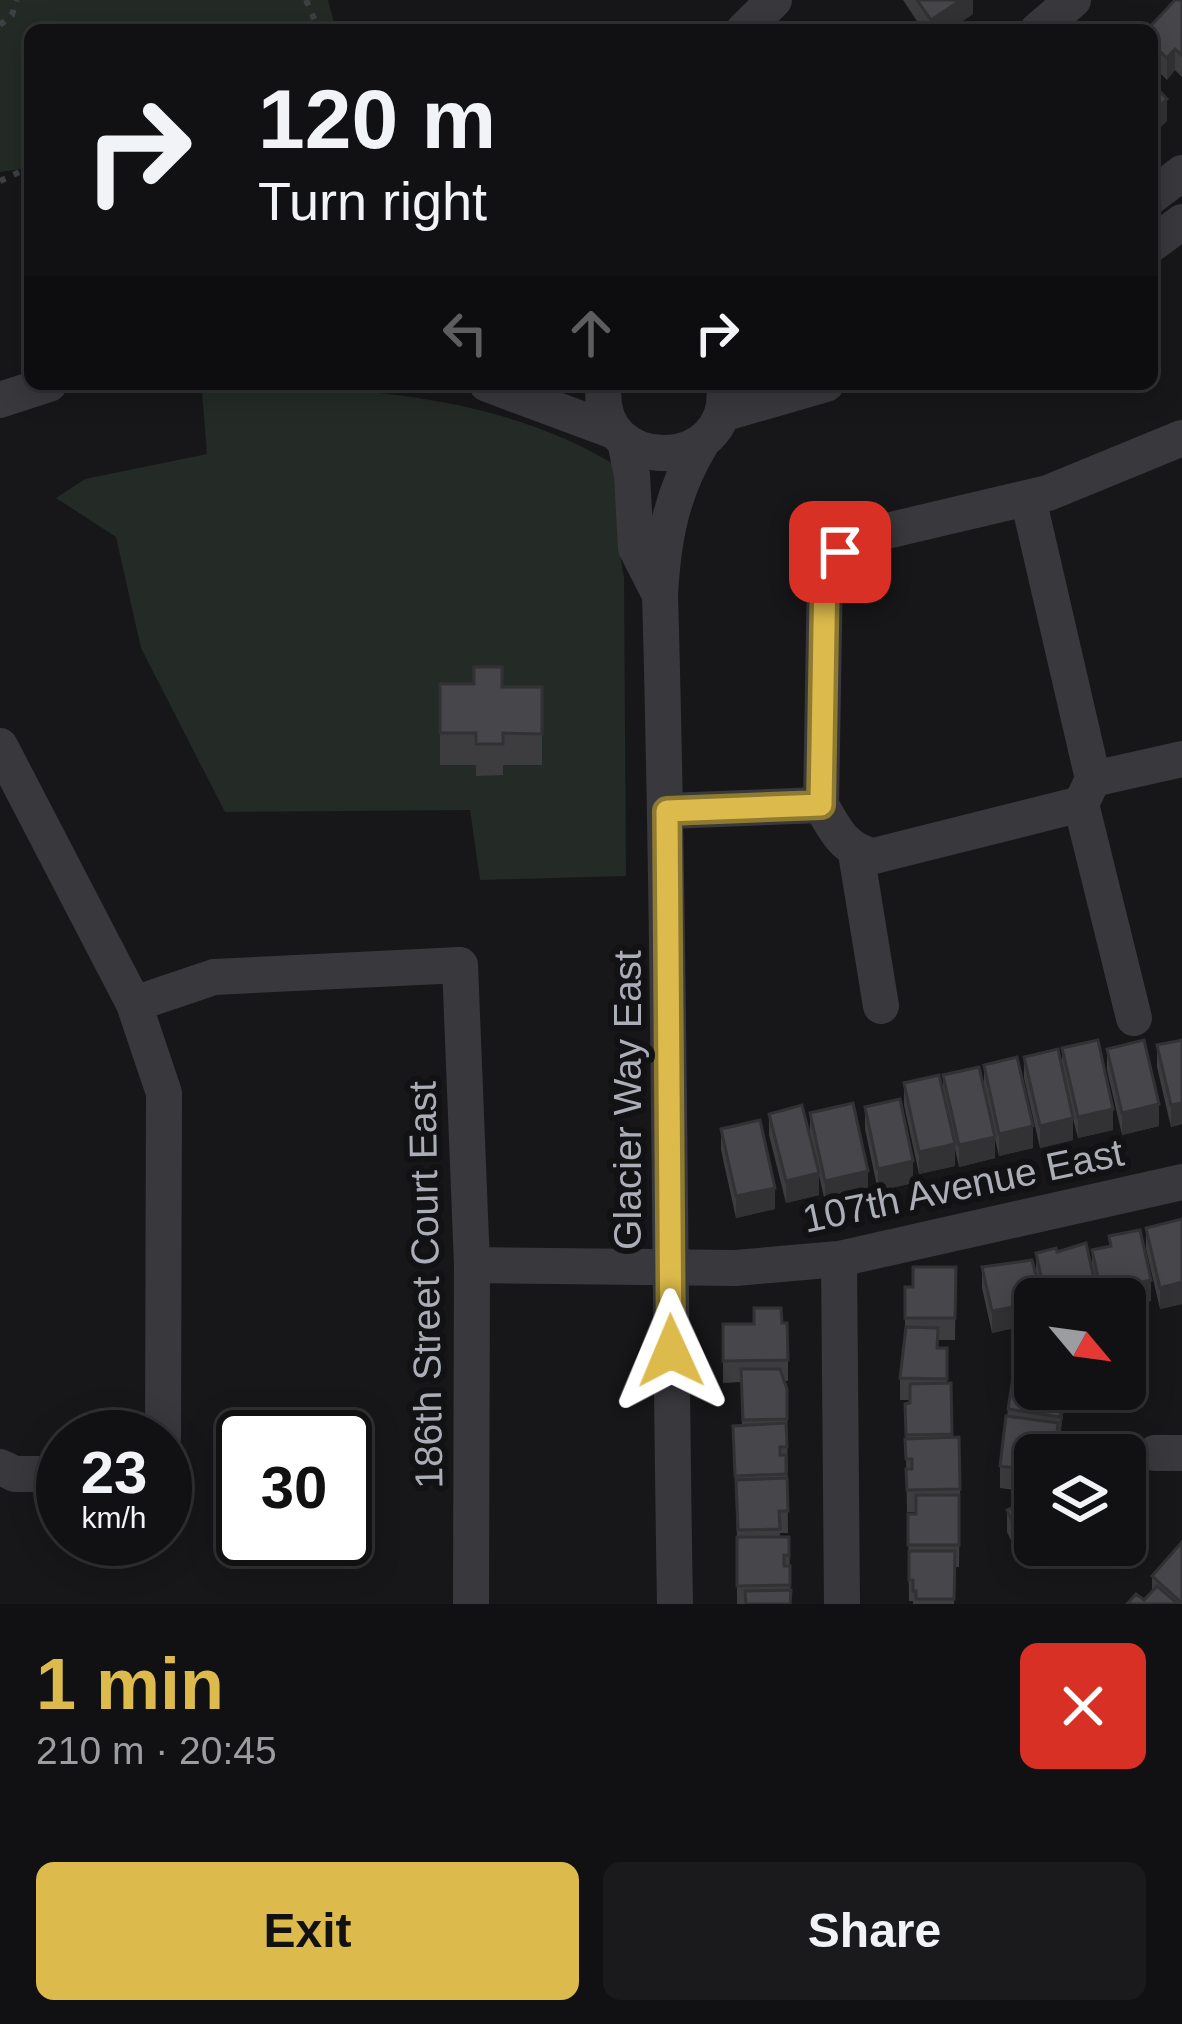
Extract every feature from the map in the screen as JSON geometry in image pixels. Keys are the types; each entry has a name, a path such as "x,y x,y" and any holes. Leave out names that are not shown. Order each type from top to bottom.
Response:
{"street":[{"path":"750,24 774,0"},
{"path":"1045,24 1073,0"},
{"path":"1158,191 1182,173"},
{"path":"0,400 31,390"},
{"path":"502,390 620,437 643,451 663,455 684,452 716,413 803,390"},
{"name":"Glacier Way East","path":"604,390 606,416 620,437 632,475 637,548 660,595"},
{"name":"Glacier Way East","path":"676,1604 660,595 669,514 681,477 716,413"},
{"path":"1182,438 1028,498 857,538 825,570 821,805 837,834 856,853 874,856 1182,759"},
{"path":"1028,498 1134,1018"},
{"path":"0,746 134,1004 164,1093 163,1410"},
{"path":"667,811 821,805"},
{"path":"856,853 881,1006"},
{"name":"186th Street Court East","path":"134,1004 214,976 460,965 472,1265 471,1604"},
{"name":"107th Avenue East","path":"472,1265 735,1268 839,1259 1182,1183"},
{"path":"839,1259 842,1604"},
{"path":"0,1467 15,1474 36,1474"}],"path":[{"path":"0,25 12,15 17,0"}],"shaded area":[{"path":"0,0 328,0 334,24 24,24 24,169 0,172"},
{"path":"344,390 438,401 530,425 615,465 624,578 626,876 480,880 470,810 225,812 141,648 116,537 56,498 85,479 207,454 202,391"}],"building":[{"path":"917,0 961,0 931,20"},
{"path":"1175,0 1182,0 1182,55 1175,49 1167,58 1158,50 1158,24 1153,24"},
{"path":"474,667 502,667 502,687 542,687 542,734 503,733 503,744 476,744 476,733 440,733 440,684 474,684"},
{"path":"1098,1040 1113,1109 1078,1117 1062,1048"},
{"path":"1144,1040 1159,1104 1122,1113 1107,1049"},
{"path":"1182,1040 1182,1103 1171,1105 1157,1045"},
{"path":"1058,1049 1073,1118 1040,1126 1024,1057"},
{"path":"1017,1057 1033,1126 999,1134 984,1065"},
{"path":"979,1067 995,1137 959,1145 943,1075"},
{"path":"939,1075 955,1144 919,1152 904,1083"},
{"path":"900,1099 913,1161 878,1169 865,1107"},
{"path":"853,1103 868,1171 825,1181 810,1113"},
{"path":"802,1105 819,1173 786,1181 769,1114"},
{"path":"760,1120 775,1188 736,1196 721,1129"},
{"path":"1182,1219 1182,1282 1160,1288 1146,1228"},
{"path":"1140,1230 1151,1280 1098,1278 1092,1250 1111,1246 1109,1236"},
{"path":"1086,1243 1094,1278 1041,1278 1036,1253 1056,1248 1057,1252"},
{"path":"1032,1260 1037,1278 1014,1278 1014,1307 992,1311 982,1267"},
{"path":"913,1267 956,1267 955,1318 905,1318 905,1287 913,1287"},
{"path":"754,1308 781,1308 782,1323 787,1323 788,1360 723,1361 723,1324 754,1324"},
{"path":"906,1327 938,1328 937,1348 947,1348 947,1379 900,1378"},
{"path":"741,1369 780,1369 787,1389 787,1419 743,1420"},
{"path":"1014,1372 1014,1410 1008,1409"},
{"path":"951,1383 952,1434 906,1435 910,1384"},
{"path":"1014,1410 1061,1410 1060,1417"},
{"path":"1006,1416 1058,1423 1057,1434 1014,1434 1014,1468 1000,1466"},
{"path":"786,1423 787,1447 780,1447 780,1455 786,1455 786,1474 735,1476 733,1426"},
{"path":"959,1437 960,1489 907,1490 906,1469 912,1469 912,1459 906,1459 905,1439"},
{"path":"787,1478 788,1511 779,1511 780,1529 738,1530 736,1480"},
{"path":"916,1495 959,1495 959,1545 908,1545 908,1514 916,1514"},
{"path":"737,1537 789,1537 784,1566 790,1566 790,1585 737,1586"},
{"path":"1182,1542 1182,1603 1152,1576"},
{"path":"909,1551 955,1551 954,1599 916,1599 913,1580 909,1580"},
{"path":"1157,1586 1178,1604 1127,1604 1136,1594 1144,1600"},
{"path":"791,1590 790,1604 746,1604 745,1591"}],"route":[{"path":"671,1351 667,811 821,805 825,570 840,552"}]}
